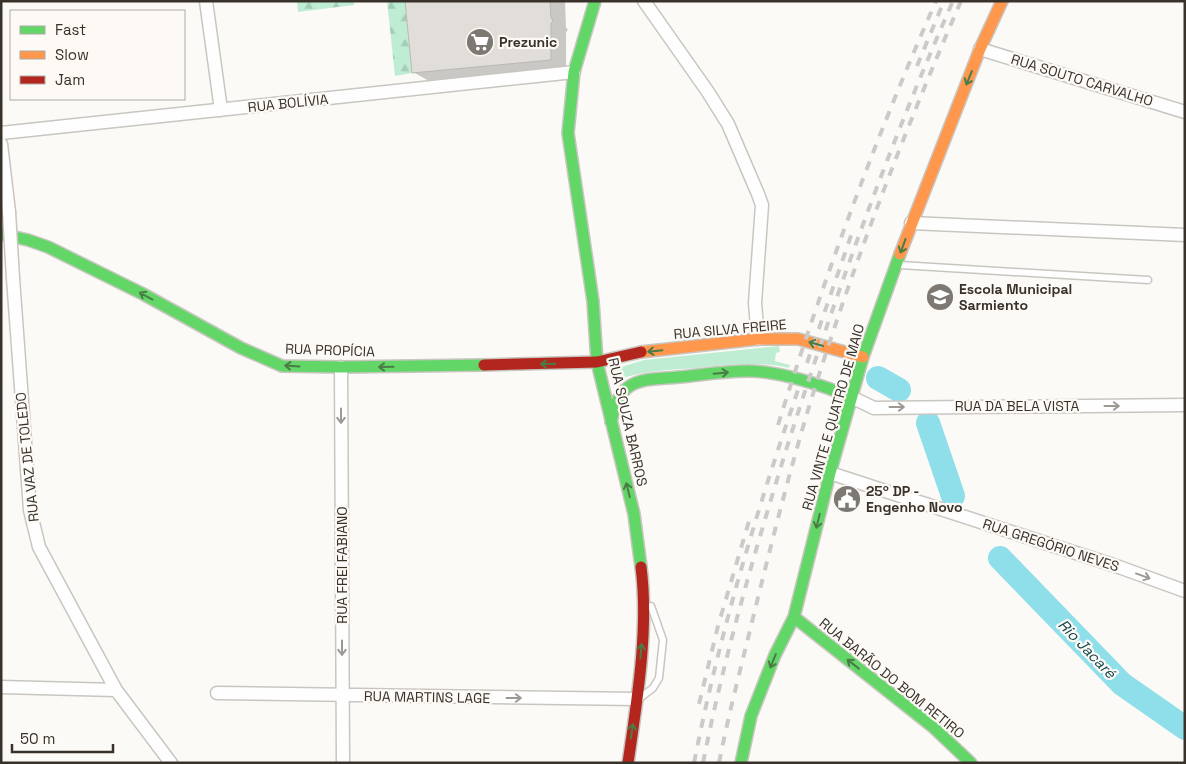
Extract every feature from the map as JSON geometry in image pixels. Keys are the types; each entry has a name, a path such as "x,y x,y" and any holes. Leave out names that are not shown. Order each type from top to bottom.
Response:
{"main road":[{"name":"RUA SOUZA BARROS","path":"594,1 574,72 568,133 593,301 597,362 610,423 634,514 644,589 644,614 637,699 628,763"},
{"name":"RUA VINTE E QUATRO DE MAIO","path":"742,763 751,716 775,655 794,617 830,473 863,358 911,223 980,49 1002,1"},
{"name":"RUA PROPÍCIA","path":"1,234 48,247 143,294 241,348 282,366 341,367 597,362"},
{"name":"RUA SILVA FREIRE","path":"597,362 643,352 758,339 798,339 863,358"},
{"path":"580,363 592,372 602,385"},
{"path":"610,423 616,403 625,388 647,380 746,371 765,372 830,388 851,397"},
{"name":"RUA BARÃO DO BOM RETIRO","path":"794,617 933,727 971,763"}],"street":[{"path":"206,1 221,110"},
{"path":"644,1 708,92 728,124 762,205 755,303 758,339"},
{"name":"RUA SOUTO CARVALHO","path":"980,49 1185,112"},
{"name":"RUA BOLÍVIA","path":"1,133 574,72"},
{"name":"RUA VAZ DE TOLEDO","path":"1,144 9,212 30,510 39,546 56,581 116,690 171,763"},
{"path":"911,223 1185,235"},
{"name":"RUA FREI FABIANO","path":"341,367 343,763"},
{"name":"RUA DA BELA VISTA","path":"851,397 874,408 1185,405"},
{"name":"RUA GREGÓRIO NEVES","path":"830,473 1119,567 1185,591"},
{"path":"1,687 116,690"},
{"name":"RUA MARTINS LAGE","path":"218,693 637,699"}],"lane":[{"path":"896,264 1148,280"},
{"path":"637,699 653,688 660,678 664,640 644,589"}],"green space":[{"path":"297,1 354,1 354,5 298,12"},
{"path":"387,1 405,1 412,73 395,76"},
{"path":"779,346 780,352 776,353 775,361 790,365 789,368 755,364 731,365 658,371 620,379 618,368 644,360"}],"building":[{"name":"Prezunic","path":"405,1 550,1 551,18 553,20 551,24 551,60 412,73"}],"waterway":[{"name":"Rio Jacaré","path":"878,378 899,390"},
{"name":"Rio Jacaré","path":"928,423 953,496"},
{"name":"Rio Jacaré","path":"1000,558 1122,684 1185,728"}],"railway":[{"path":"778,425 813,317 851,211 892,105 936,1"},
{"path":"917,66 944,1"},
{"path":"703,763 720,683 741,604 805,390 885,166 953,1"},
{"path":"719,763 734,694 773,539 812,397 845,296 881,197 961,1"},
{"path":"807,363 854,227"},
{"path":"694,763 715,668 740,573 799,387"},
{"path":"699,704 718,626 749,521"}],"traffic: fast":[{"path":"595,1 574,72 568,133 593,301 597,362 634,514 641,567"},
{"path":"1,234 48,247 143,294 241,348 282,366 484,365"},
{"path":"741,763 751,716 775,655 794,617 830,473 863,357 900,254"},
{"path":"611,422 616,404 624,391 633,384 652,379 748,371 773,373 800,379 851,397"},
{"path":"794,617 933,727 971,763"}],"traffic: slow":[{"path":"900,254 980,49 1002,1"},
{"path":"641,352 758,339 798,339 863,357"}],"traffic: jam":[{"path":"484,365 597,362 641,352"},
{"path":"628,763 643,640 644,615 641,567"}],"place":[{"name":"Prezunic","path":"480,42"},
{"name":"Escola Municipal Sarmiento","path":"940,297"},
{"name":"25º DP - Engenho Novo","path":"847,499"}]}
